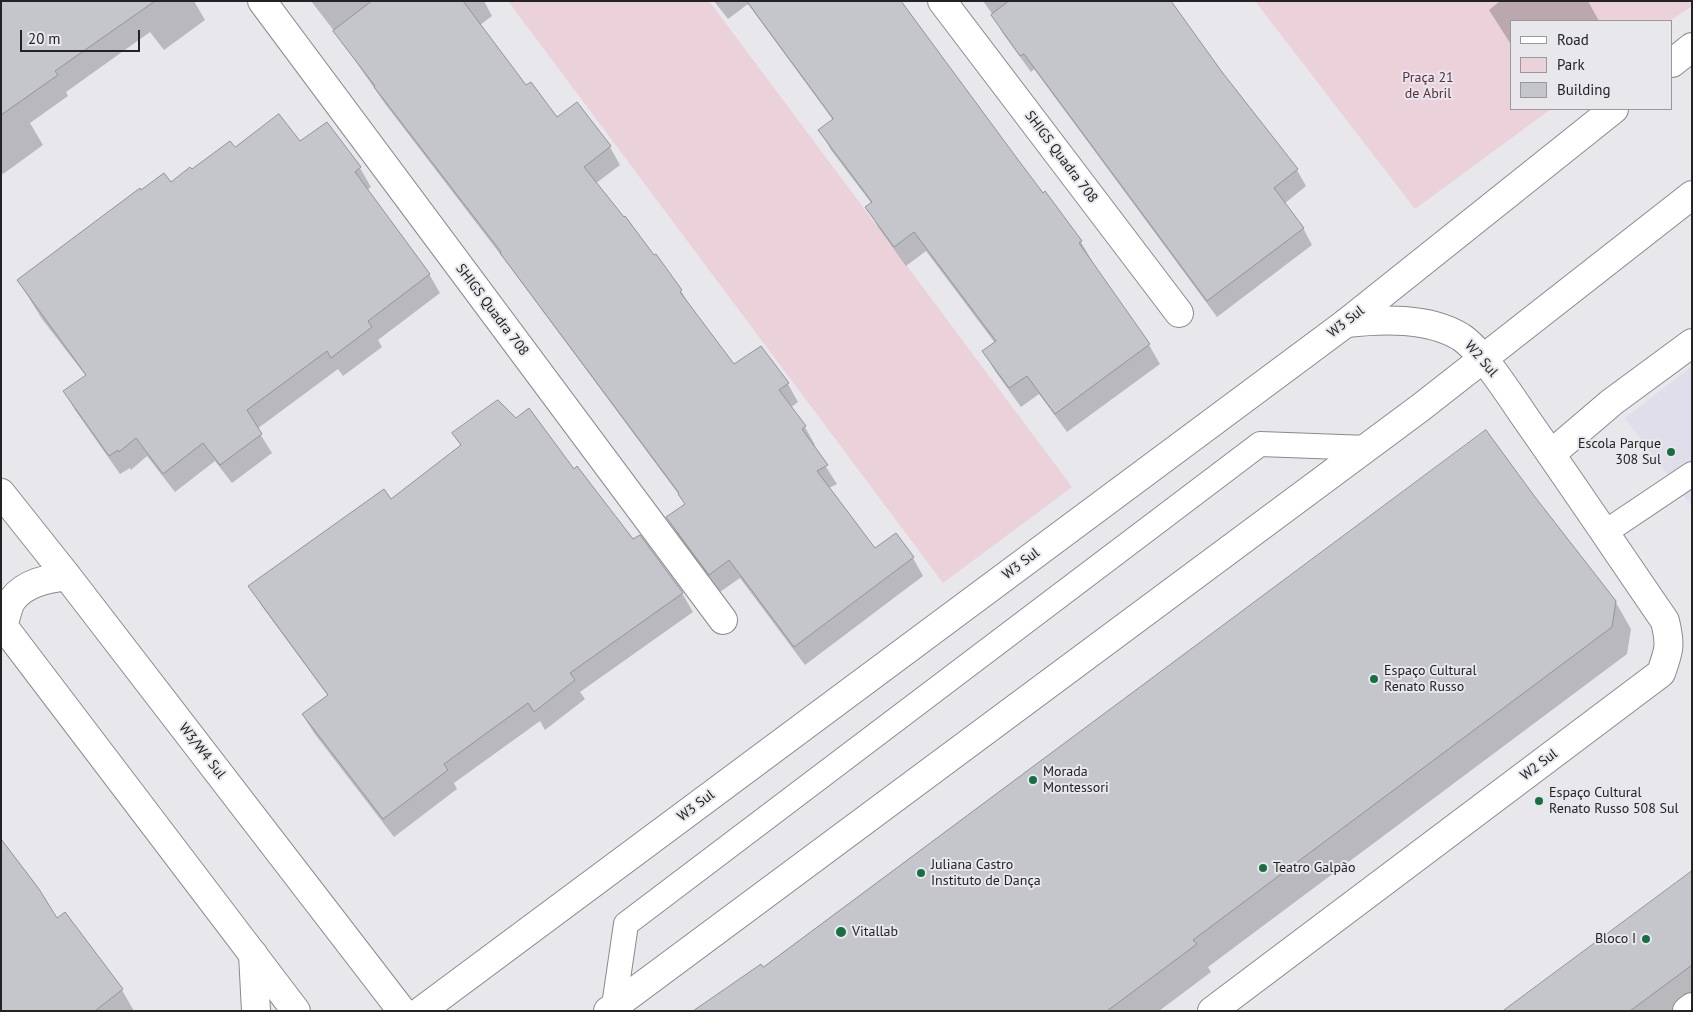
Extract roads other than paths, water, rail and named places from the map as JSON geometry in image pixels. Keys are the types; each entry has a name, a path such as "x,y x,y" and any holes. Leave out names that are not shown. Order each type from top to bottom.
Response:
{"main road":[{"name":"SHIGS Quadra 708","path":"262,1 723,620"},
{"name":"SHIGS Quadra 708","path":"942,1 1179,313"},
{"path":"1673,62 1692,47"},
{"name":"W3 Sul","path":"421,1011 1346,323 1613,110"},
{"path":"611,1008 1368,448 1692,196"},
{"name":"W2 Sul","path":"1212,1011 1661,673 1669,650 1665,621 1551,454 1474,348 1461,337 1446,330 1427,325 1386,320 1346,323"},
{"path":"1551,454 1612,402 1692,343"},
{"name":"W3/W4 Sul","path":"4,507 67,576 402,1011"},
{"path":"67,576 38,581 23,589 12,600 2,624 296,1011"},
{"path":"253,954 256,1011"},
{"path":"1687,1011 1692,1007"}],"lane":[{"path":"611,1008 626,924 1260,444 1368,448"},
{"path":"1604,533 1692,474"}],"place":[{"name":"Escola Parque 308 Sul","path":"1671,452"},
{"name":"Espaço Cultural Renato Russo","path":"1374,679"},
{"name":"Morada Montessori","path":"1033,780"},
{"name":"Espaço Cultural Renato Russo 508 Sul","path":"1539,801"},
{"name":"Teatro Galpão","path":"1263,868"},
{"name":"Juliana Castro Instituto de Dança","path":"921,873"},
{"name":"Vitallab","path":"841,932"},
{"name":"Bloco I","path":"1646,939"}],"park label":[{"name":"Praça 21 de Abril","path":"1428,86"}]}
